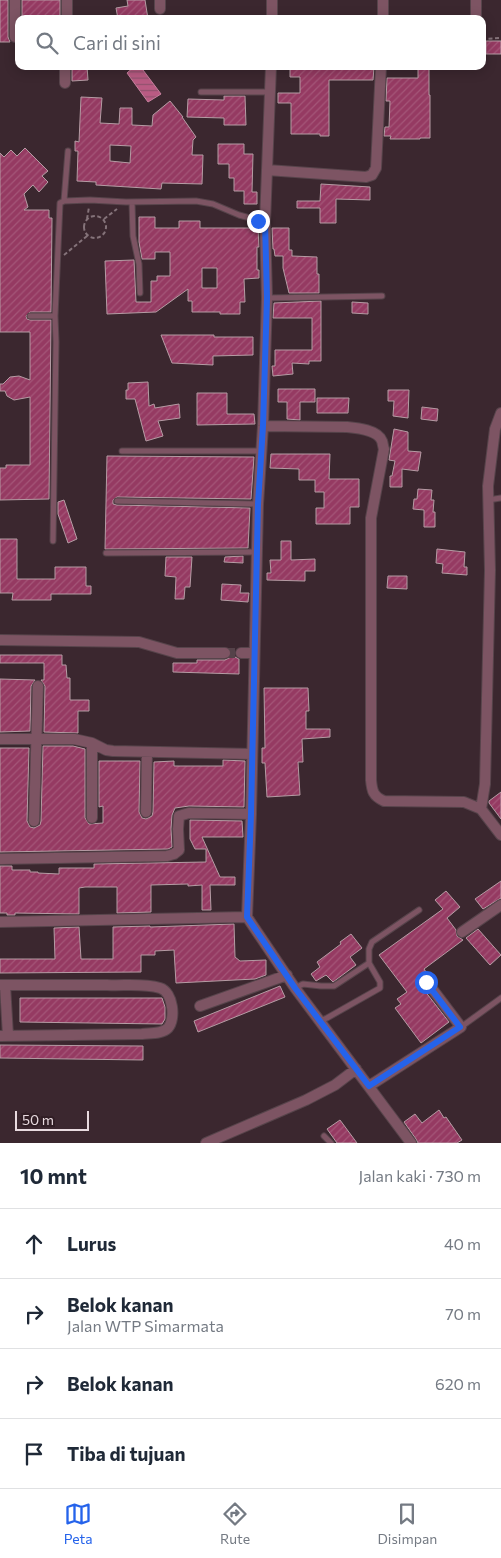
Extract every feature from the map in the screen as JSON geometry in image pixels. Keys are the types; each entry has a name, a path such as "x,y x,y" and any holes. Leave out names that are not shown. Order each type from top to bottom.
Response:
{"street":[{"path":"14,37 15,0"},
{"path":"67,0 67,15"},
{"path":"272,0 272,15"},
{"path":"383,0 383,15"},
{"path":"476,0 476,15"},
{"path":"65,70 65,83"},
{"path":"271,70 265,222 267,298 263,426 258,504 247,917 295,988 411,1143"},
{"path":"267,170 366,177 372,175 376,168 381,70"},
{"path":"481,809 485,784 490,570 488,486 497,438 494,429 501,414"},
{"path":"263,426 361,428 377,434 382,440 384,450 371,518 372,790 377,797 384,800 464,802 481,809 501,836"},
{"path":"0,640 138,642 177,653 225,653"},
{"path":"241,652 254,653"},
{"path":"34,821 38,686"},
{"path":"0,740 74,739 92,743 106,750 252,754"},
{"path":"92,743 92,818"},
{"path":"146,812 147,752"},
{"path":"0,859 167,856 174,854 178,850 179,816 190,813 251,814"},
{"path":"462,932 501,905"},
{"path":"0,922 247,917"},
{"path":"200,1006 287,975"},
{"path":"369,1086 460,1027 426,982"},
{"path":"3,985 144,986 162,988 168,994 172,1009 171,1022 168,1028 162,1032 142,1034 4,1036 3,985"},
{"path":"206,1143 306,1100 335,1085 356,1070"}],"lane":[{"path":"201,92 270,92"},
{"path":"53,542 56,262 60,203 64,200 68,151"},
{"path":"64,200 126,202 196,201 213,204 238,215 265,222"},
{"path":"132,202 133,236 140,264 140,293"},
{"path":"267,298 382,296"},
{"path":"30,316 54,316"},
{"path":"122,451 261,451"},
{"path":"488,500 501,498"},
{"path":"117,501 258,504"},
{"path":"106,553 257,552"},
{"path":"320,1021 380,988 380,982 369,963 369,949 372,942 419,910"},
{"path":"295,988 303,984 334,986 369,963"},
{"path":"460,1027 501,998"},
{"path":"324,1136 331,1143"}],"path":[{"path":"486,39 501,38"},
{"path":"90,200 84,226 87,236 94,239 102,237 106,226 104,219"},
{"path":"104,219 126,202"},
{"path":"87,219 97,216 104,219"},
{"path":"56,262 87,236"}],"shaded area":[{"path":"130,70 143,70 161,94 148,102 127,73"}],"building":[{"path":"0,0 8,0 8,37 10,42 0,42"},
{"path":"22,0 60,0 60,15 22,15"},
{"path":"127,0 145,0 147,15 117,15 116,8 128,6"},
{"path":"486,41 501,41 501,54 486,54"},
{"path":"72,70 87,70 88,80 72,81"},
{"path":"290,70 374,70 373,80 329,80 329,136 320,136 320,134 291,134 291,103 278,103 278,93 300,93 300,77 290,77"},
{"path":"418,70 429,70 430,138 390,139 391,136 384,136 385,127 389,127 390,101 386,101 387,78 418,78"},
{"path":"224,96 245,96 246,125 224,125 224,118 187,117 188,99 224,100"},
{"path":"81,97 102,98 100,123 119,124 120,108 132,108 132,125 152,126 153,115 170,101 196,137 193,140 192,155 203,155 202,184 162,183 161,189 96,185 96,182 77,181 78,151 75,151 75,141 79,142","holes":["110,145 131,146 130,163 110,161"]},
{"path":"218,144 244,144 244,154 253,154 252,192 257,192 257,204 244,204 244,191 234,191 234,178 229,178 229,164 218,164"},
{"path":"25,148 48,171 42,176 48,182 39,192 33,185 24,194 28,207 24,210 49,210 49,218 52,218 51,312 30,312 26,316 30,320 51,320 49,499 0,500 0,468 6,468 6,465 30,465 30,397 14,400 7,396 5,391 0,391 0,384 3,384 10,377 19,376 30,380 30,332 0,332 0,153 4,157 11,150 17,156"},
{"path":"321,184 370,187 370,200 336,199 336,223 320,223 320,208 297,208 297,201 320,201"},
{"path":"139,217 155,217 155,228 179,228 179,221 200,221 200,228 258,228 257,270 259,270 259,278 244,279 245,302 240,302 240,314 192,312 192,301 188,301 188,289 156,312 107,314 105,261 134,260 136,302 151,302 151,281 157,281 157,276 170,276 170,252 155,252 155,259 142,259 139,242","holes":["202,268 217,268 217,288 202,288"]},
{"path":"272,228 289,228 289,250 292,250 292,256 317,257 319,293 289,293 283,268 283,256 275,256 273,249"},
{"path":"321,301 321,361 309,361 309,364 292,363 293,374 273,376 272,366 275,366 275,350 312,350 312,318 273,318 274,303"},
{"path":"352,302 368,303 368,314 352,313"},
{"path":"161,335 253,337 253,355 213,356 213,365 172,363"},
{"path":"148,382 149,406 154,404 155,408 179,404 180,418 158,421 163,436 146,441 135,399 126,399 126,390 128,390 128,383"},
{"path":"278,389 315,389 315,402 300,402 300,420 287,419 287,402 278,402"},
{"path":"388,390 409,390 408,418 393,416 394,401 388,401"},
{"path":"197,393 227,393 227,414 254,414 255,424 197,425"},
{"path":"317,398 349,398 348,413 317,413"},
{"path":"422,407 438,409 437,421 421,419"},
{"path":"394,429 408,432 408,451 421,452 418,471 402,469 402,487 390,487 390,476 392,476 395,461 389,460"},
{"path":"271,454 330,454 329,479 359,479 359,507 350,507 350,524 316,524 316,508 324,508 324,492 315,492 315,480 299,480 299,469 270,468"},
{"path":"107,456 254,457 251,499 117,497 113,500 113,504 117,505 250,508 248,548 105,549"},
{"path":"418,489 432,490 431,500 434,500 435,527 424,527 424,510 413,509"},
{"path":"64,500 77,539 68,543 58,514 58,502"},
{"path":"0,539 17,539 17,579 55,579 55,567 86,567 86,586 91,586 91,594 51,594 51,600 12,600 13,593 0,593"},
{"path":"281,541 291,541 291,560 315,559 315,571 305,571 305,581 267,580 267,573 271,573 270,560 281,560"},
{"path":"437,549 465,552 464,567 467,567 467,575 442,573 443,564 436,563"},
{"path":"243,556 243,563 224,562 225,557"},
{"path":"166,557 192,557 190,587 185,587 184,599 175,599 176,577 165,576"},
{"path":"388,576 407,576 407,589 387,588"},
{"path":"222,584 241,585 240,593 249,593 248,602 221,600"},
{"path":"0,655 62,655 62,665 66,665 67,678 70,678 70,700 89,700 89,711 78,711 78,733 44,732 45,686 41,680 44,680 44,663 0,663"},
{"path":"231,657 239,659 239,674 173,672 173,663 197,663 197,660 225,660"},
{"path":"0,679 35,680 31,686 30,731 0,732"},
{"path":"264,688 308,688 309,711 306,711 306,729 330,729 330,737 302,739 303,762 298,762 300,795 267,797 265,763 262,763 262,748 265,748"},
{"path":"43,746 73,746 85,749 85,818 89,824 103,823 103,806 99,807 99,761 140,761 139,812 142,818 146,819 152,816 153,812 154,762 174,761 174,766 223,766 223,760 245,761 244,807 189,806 175,808 172,815 172,847 168,849 0,852 0,748 29,748 27,821 30,827 34,828 40,825 41,821"},
{"path":"501,792 501,819 489,801"},
{"path":"190,820 242,821 243,837 202,837 220,877 235,877 235,885 210,885 211,910 202,910 202,885 188,886 188,884 151,885 151,912 117,913 117,887 85,887 79,888 79,914 15,913 15,915 7,915 7,913 0,913 0,866 12,866 12,870 30,870 30,872 59,874 59,868 94,868 94,864 206,862 206,849 195,849 190,839"},
{"path":"501,881 501,898 483,909 475,899"},
{"path":"446,891 460,907 447,918 456,930 457,936 463,940 424,969 428,975 423,976 421,979 421,986 449,1022 421,1043 395,1008 401,1004 397,999 407,992 379,955 443,909 435,900"},
{"path":"234,924 235,957 240,961 266,960 266,975 255,979 176,983 174,950 155,951 155,955 141,955 141,972 0,973 0,959 55,959 54,928 79,927 81,959 113,959 113,927"},
{"path":"478,929 501,955 490,965 466,938"},
{"path":"351,934 362,948 350,957 356,965 333,982 326,975 316,981 311,974 320,967 317,962"},
{"path":"280,986 285,997 198,1032 194,1021"},
{"path":"20,998 162,998 165,1007 165,1019 162,1024 20,1022"},
{"path":"0,1045 143,1046 143,1060 0,1058"},
{"path":"439,1110 462,1140 457,1143 418,1143 404,1122 415,1114 422,1123"},
{"path":"340,1120 357,1143 337,1143 327,1129"}],"tunnel":[{"path":"225,653 241,653"}],"route":[{"path":"258,221 265,222 267,298 263,426 258,504 247,917 295,988 369,1086 460,1027 426,982"}]}
